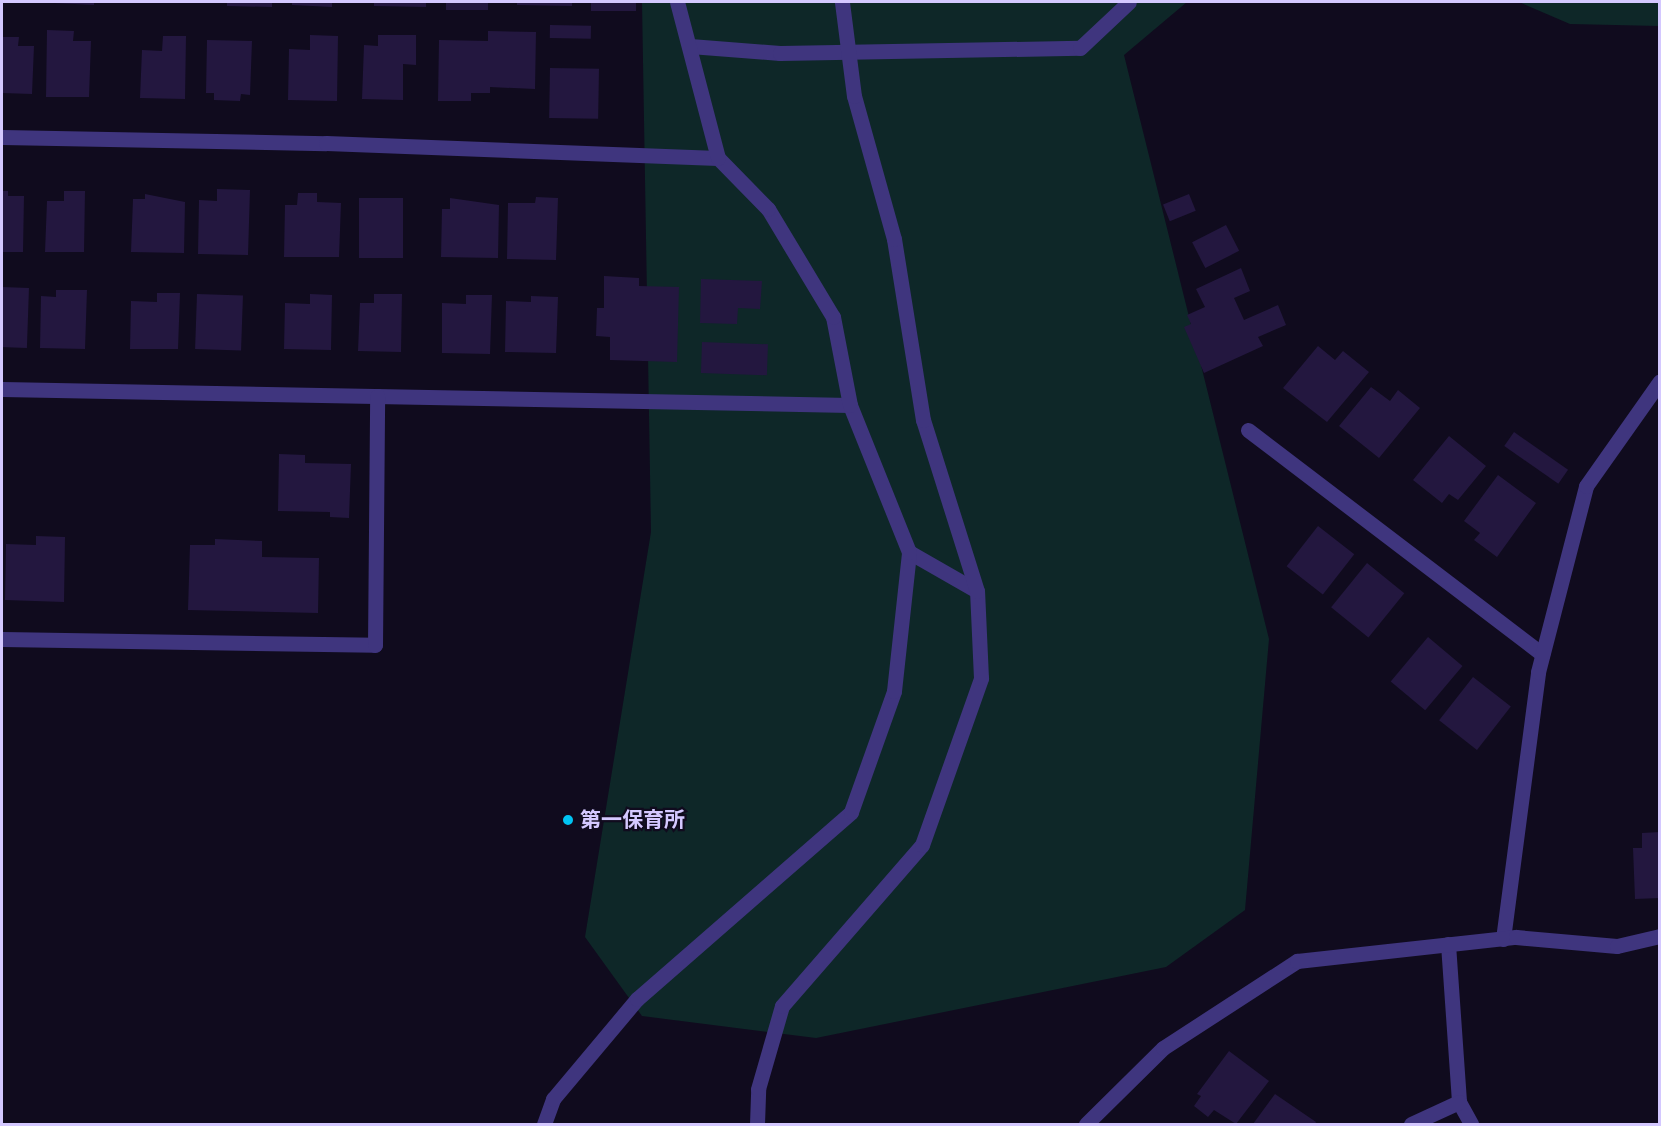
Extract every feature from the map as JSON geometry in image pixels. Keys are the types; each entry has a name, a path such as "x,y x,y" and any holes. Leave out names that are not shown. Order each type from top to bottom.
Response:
{"street":[{"path":"544,1125 553,1099 637,999 851,812 894,691 909,552 850,405 833,317 768,209 718,159 690,46 676,2"},
{"path":"757,1125 758,1089 783,1006 922,845 981,678 977,591 923,420 894,239 854,96 842,2"},
{"path":"690,46 849,51 1080,48 1129,2"},
{"path":"2,137 326,143 718,159"},
{"path":"1503,939 1542,654 1586,486 1659,381"},
{"path":"2,389 850,405"},
{"path":"2,639 375,645 377,396"},
{"path":"1248,430 1542,654"},
{"path":"909,552 977,591"},
{"path":"1086,1125 1163,1048 1297,961 1503,939 1617,946 1659,936"},
{"path":"1448,944 1459,1102 1471,1125"},
{"path":"1411,1125 1459,1102"}],"green space":[{"path":"642,2 1187,2 1124,55 1269,639 1245,910 1166,967 816,1038 642,1016 585,937 651,532"},
{"path":"1519,2 1659,2 1659,26 1570,24"}],"building":[{"path":"94,2 94,5 54,3"},
{"path":"227,2 272,2 272,7 227,6"},
{"path":"292,2 332,2 332,7 292,5"},
{"path":"374,2 426,2 426,7 374,6"},
{"path":"446,2 488,2 488,10 446,10"},
{"path":"517,2 572,2 572,6 517,5"},
{"path":"591,2 636,2 636,11 591,11"},
{"path":"550,25 591,26 591,39 550,38"},
{"path":"47,30 74,31 73,41 91,41 89,97 46,97"},
{"path":"488,31 536,32 535,89 490,87 490,93 471,93 471,101 438,101 439,40 488,41"},
{"path":"310,35 338,36 337,101 288,100 289,49 310,50"},
{"path":"378,35 416,35 416,65 403,64 403,100 362,99 364,45 378,46"},
{"path":"163,36 186,36 185,99 140,98 142,50 162,51"},
{"path":"2,37 19,37 18,46 34,46 32,94 2,93"},
{"path":"207,40 252,41 250,95 241,94 240,101 214,100 214,93 206,93"},
{"path":"550,68 599,69 598,119 549,118"},
{"path":"217,189 250,190 248,255 198,254 199,200 217,201"},
{"path":"2,191 8,191 8,196 24,196 23,252 2,252"},
{"path":"64,191 85,191 84,252 45,252 47,201 64,201"},
{"path":"298,193 317,193 317,202 341,203 339,257 284,257 285,205 297,205"},
{"path":"145,194 185,202 184,253 131,252 133,199 145,199"},
{"path":"1189,194 1196,211 1170,221 1163,204"},
{"path":"536,197 558,198 556,260 507,259 508,203 535,203"},
{"path":"359,198 403,198 403,258 359,258"},
{"path":"450,198 499,205 498,258 441,257 442,209 450,209"},
{"path":"1226,225 1239,251 1205,268 1192,242"},
{"path":"1241,268 1250,291 1234,298 1244,320 1278,305 1286,325 1258,337 1263,346 1204,373 1184,327 1191,324 1187,315 1205,307 1196,289"},
{"path":"604,276 639,278 639,286 679,287 677,362 610,360 610,337 596,336 597,308 604,308"},
{"path":"701,279 762,281 760,309 738,308 737,324 700,323"},
{"path":"2,287 29,288 27,348 2,347"},
{"path":"56,290 87,290 85,349 40,348 41,296 56,297"},
{"path":"157,293 180,293 178,349 130,349 131,301 157,302"},
{"path":"197,294 243,296 241,351 195,349"},
{"path":"310,294 332,295 331,350 284,349 285,303 310,304"},
{"path":"374,294 402,294 401,352 358,351 360,303 374,303"},
{"path":"466,295 492,295 490,354 442,353 442,303 466,304"},
{"path":"531,296 558,297 556,353 505,352 506,301 531,302"},
{"path":"702,342 768,344 767,375 701,373"},
{"path":"1318,346 1335,360 1343,351 1369,372 1327,422 1283,388"},
{"path":"1371,387 1390,401 1398,390 1420,408 1379,458 1339,426"},
{"path":"1514,432 1568,470 1558,484 1504,446"},
{"path":"1449,436 1486,466 1458,500 1449,494 1442,503 1413,480"},
{"path":"279,454 305,455 305,463 351,464 349,518 330,517 330,512 278,511"},
{"path":"1498,475 1536,503 1497,557 1474,540 1480,533 1464,521"},
{"path":"1318,526 1354,554 1323,595 1287,566"},
{"path":"36,536 65,537 64,602 5,600 6,544 36,545"},
{"path":"215,539 262,541 262,557 319,558 318,613 188,610 190,545 215,545"},
{"path":"1367,563 1404,593 1368,638 1331,607"},
{"path":"1428,637 1462,666 1425,710 1391,681"},
{"path":"1473,677 1511,707 1477,750 1439,720"},
{"path":"1660,832 1660,898 1635,899 1633,848 1642,848 1642,833"},
{"path":"1229,1051 1269,1081 1236,1124 1214,1110 1208,1117 1194,1106 1201,1096 1197,1094"},
{"path":"1275,1094 1316,1122 1315,1124 1253,1124"}],"place":[{"name":"第一保育所","path":"568,820"}]}
